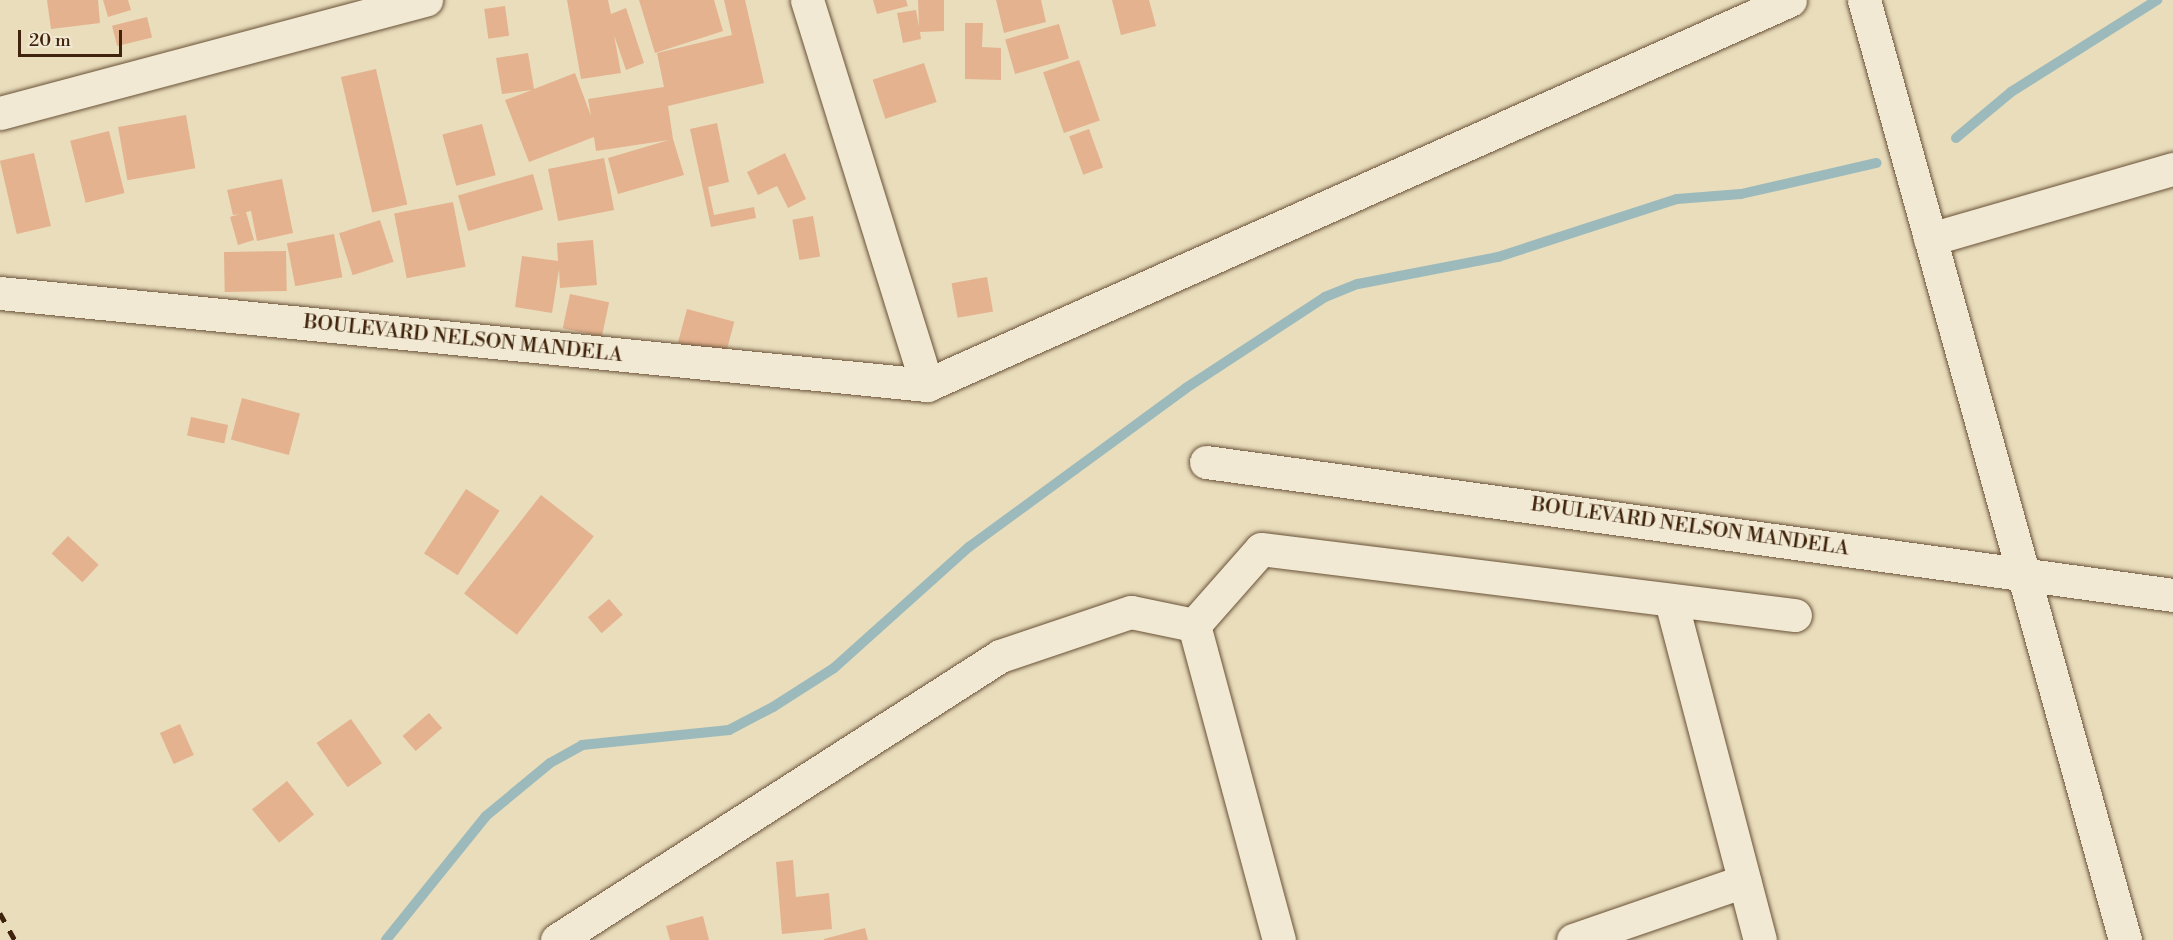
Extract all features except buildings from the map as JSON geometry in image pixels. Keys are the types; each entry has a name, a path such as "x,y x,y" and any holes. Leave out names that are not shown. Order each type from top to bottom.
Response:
{"street":[{"path":"0,113 426,0"},
{"path":"807,0 927,386 1790,0"},
{"path":"1864,0 2125,940"},
{"path":"1930,239 2173,170"},
{"name":"BOULEVARD NELSON MANDELA","path":"0,293 927,386"},
{"name":"BOULEVARD NELSON MANDELA","path":"1206,462 2023,572 2173,595"},
{"path":"1194,625 1261,549 1671,602 1795,615"},
{"path":"1671,602 1760,940"},
{"path":"557,940 1000,656 1131,612 1194,625"},
{"path":"1194,625 1279,940"},
{"path":"1573,940 1744,881"}],"waterway":[{"path":"1956,138 2011,92 2157,0"},
{"path":"386,940 486,816 550,763 582,745 729,730 773,707 834,668 969,547 1186,388 1325,297 1358,284 1498,257 1677,199 1741,194 1876,163"}],"railway":[{"path":"0,913 15,940"}]}
